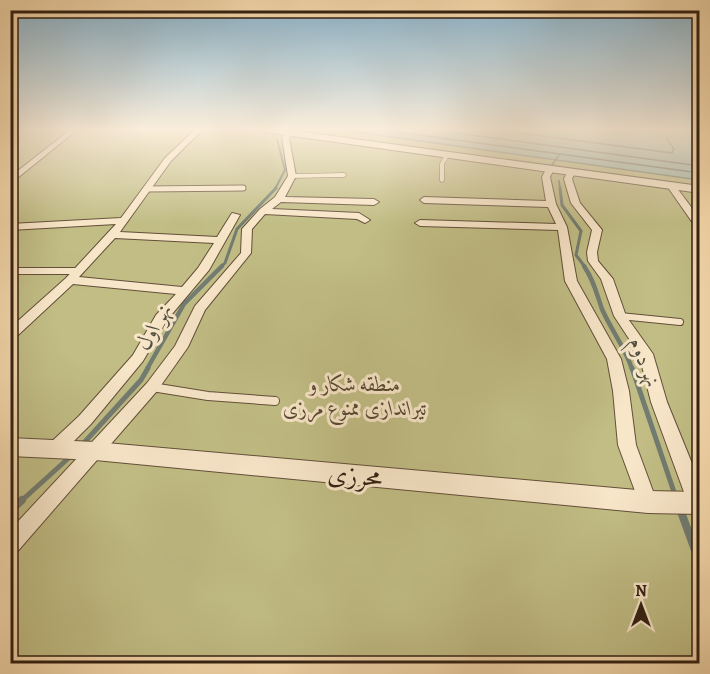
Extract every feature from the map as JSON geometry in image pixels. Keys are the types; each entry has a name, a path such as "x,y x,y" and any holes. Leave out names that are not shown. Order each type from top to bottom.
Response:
{"street":[{"path":"10,182 36,160"},
{"path":"10,335 76,276 124,221 168,160"},
{"path":"10,545 76,450 152,387 181,347 199,309 246,254 247,229 263,211 279,199 292,176 289,160"},
{"path":"487,160 699,190"},
{"path":"550,169 546,177 551,204 562,227 572,281 589,317 614,359 621,391 627,445 655,502"},
{"path":"571,172 568,179 576,203 597,230 592,252 593,261 607,279 620,316 646,354 659,402 696,504"},
{"path":"671,186 699,227"},
{"path":"279,199 374,202"},
{"path":"424,200 551,204"},
{"path":"263,211 359,216 365,220"},
{"path":"76,450 85,420 138,358 161,318 203,270 235,216"},
{"path":"10,227 124,221"},
{"path":"420,223 562,227"},
{"path":"112,235 220,240"},
{"path":"76,276 184,291"},
{"name":"محرزی","path":"10,447 76,450 696,504"}],"lane":[{"path":"442,180 444,160"},
{"path":"292,176 344,175"},
{"path":"148,189 243,188"},
{"path":"10,276 13,271 76,276"},
{"path":"620,316 680,322"},
{"path":"152,387 208,396 275,401"}],"green space":[{"name":"منطقه شکار و تیراندازی ممنوع مرزی","path":"10,160 699,160 699,663 11,663"}],"water":[{"path":"559,160 699,160 699,180"}],"waterway":[{"name":"نهر اول","path":"275,189 285,170 283,160"},
{"path":"552,165 555,160"},
{"name":"نهر دوم","path":"559,181 560,189"},
{"name":"نهر اول","path":"147,369 184,304 225,263 237,229 276,188"},
{"name":"نهر دوم","path":"560,188 562,205 581,231 576,255 585,267"},
{"name":"نهر دوم","path":"584,266 593,282 602,309 632,369"},
{"name":"نهر اول","path":"82,445 141,380 148,368"},
{"name":"نهر دوم","path":"632,368 675,495"},
{"name":"نهر اول","path":"20,502 72,455"},
{"name":"نهر اول","path":"10,511 22,500"},
{"name":"نهر دوم","path":"680,509 700,564"}]}
